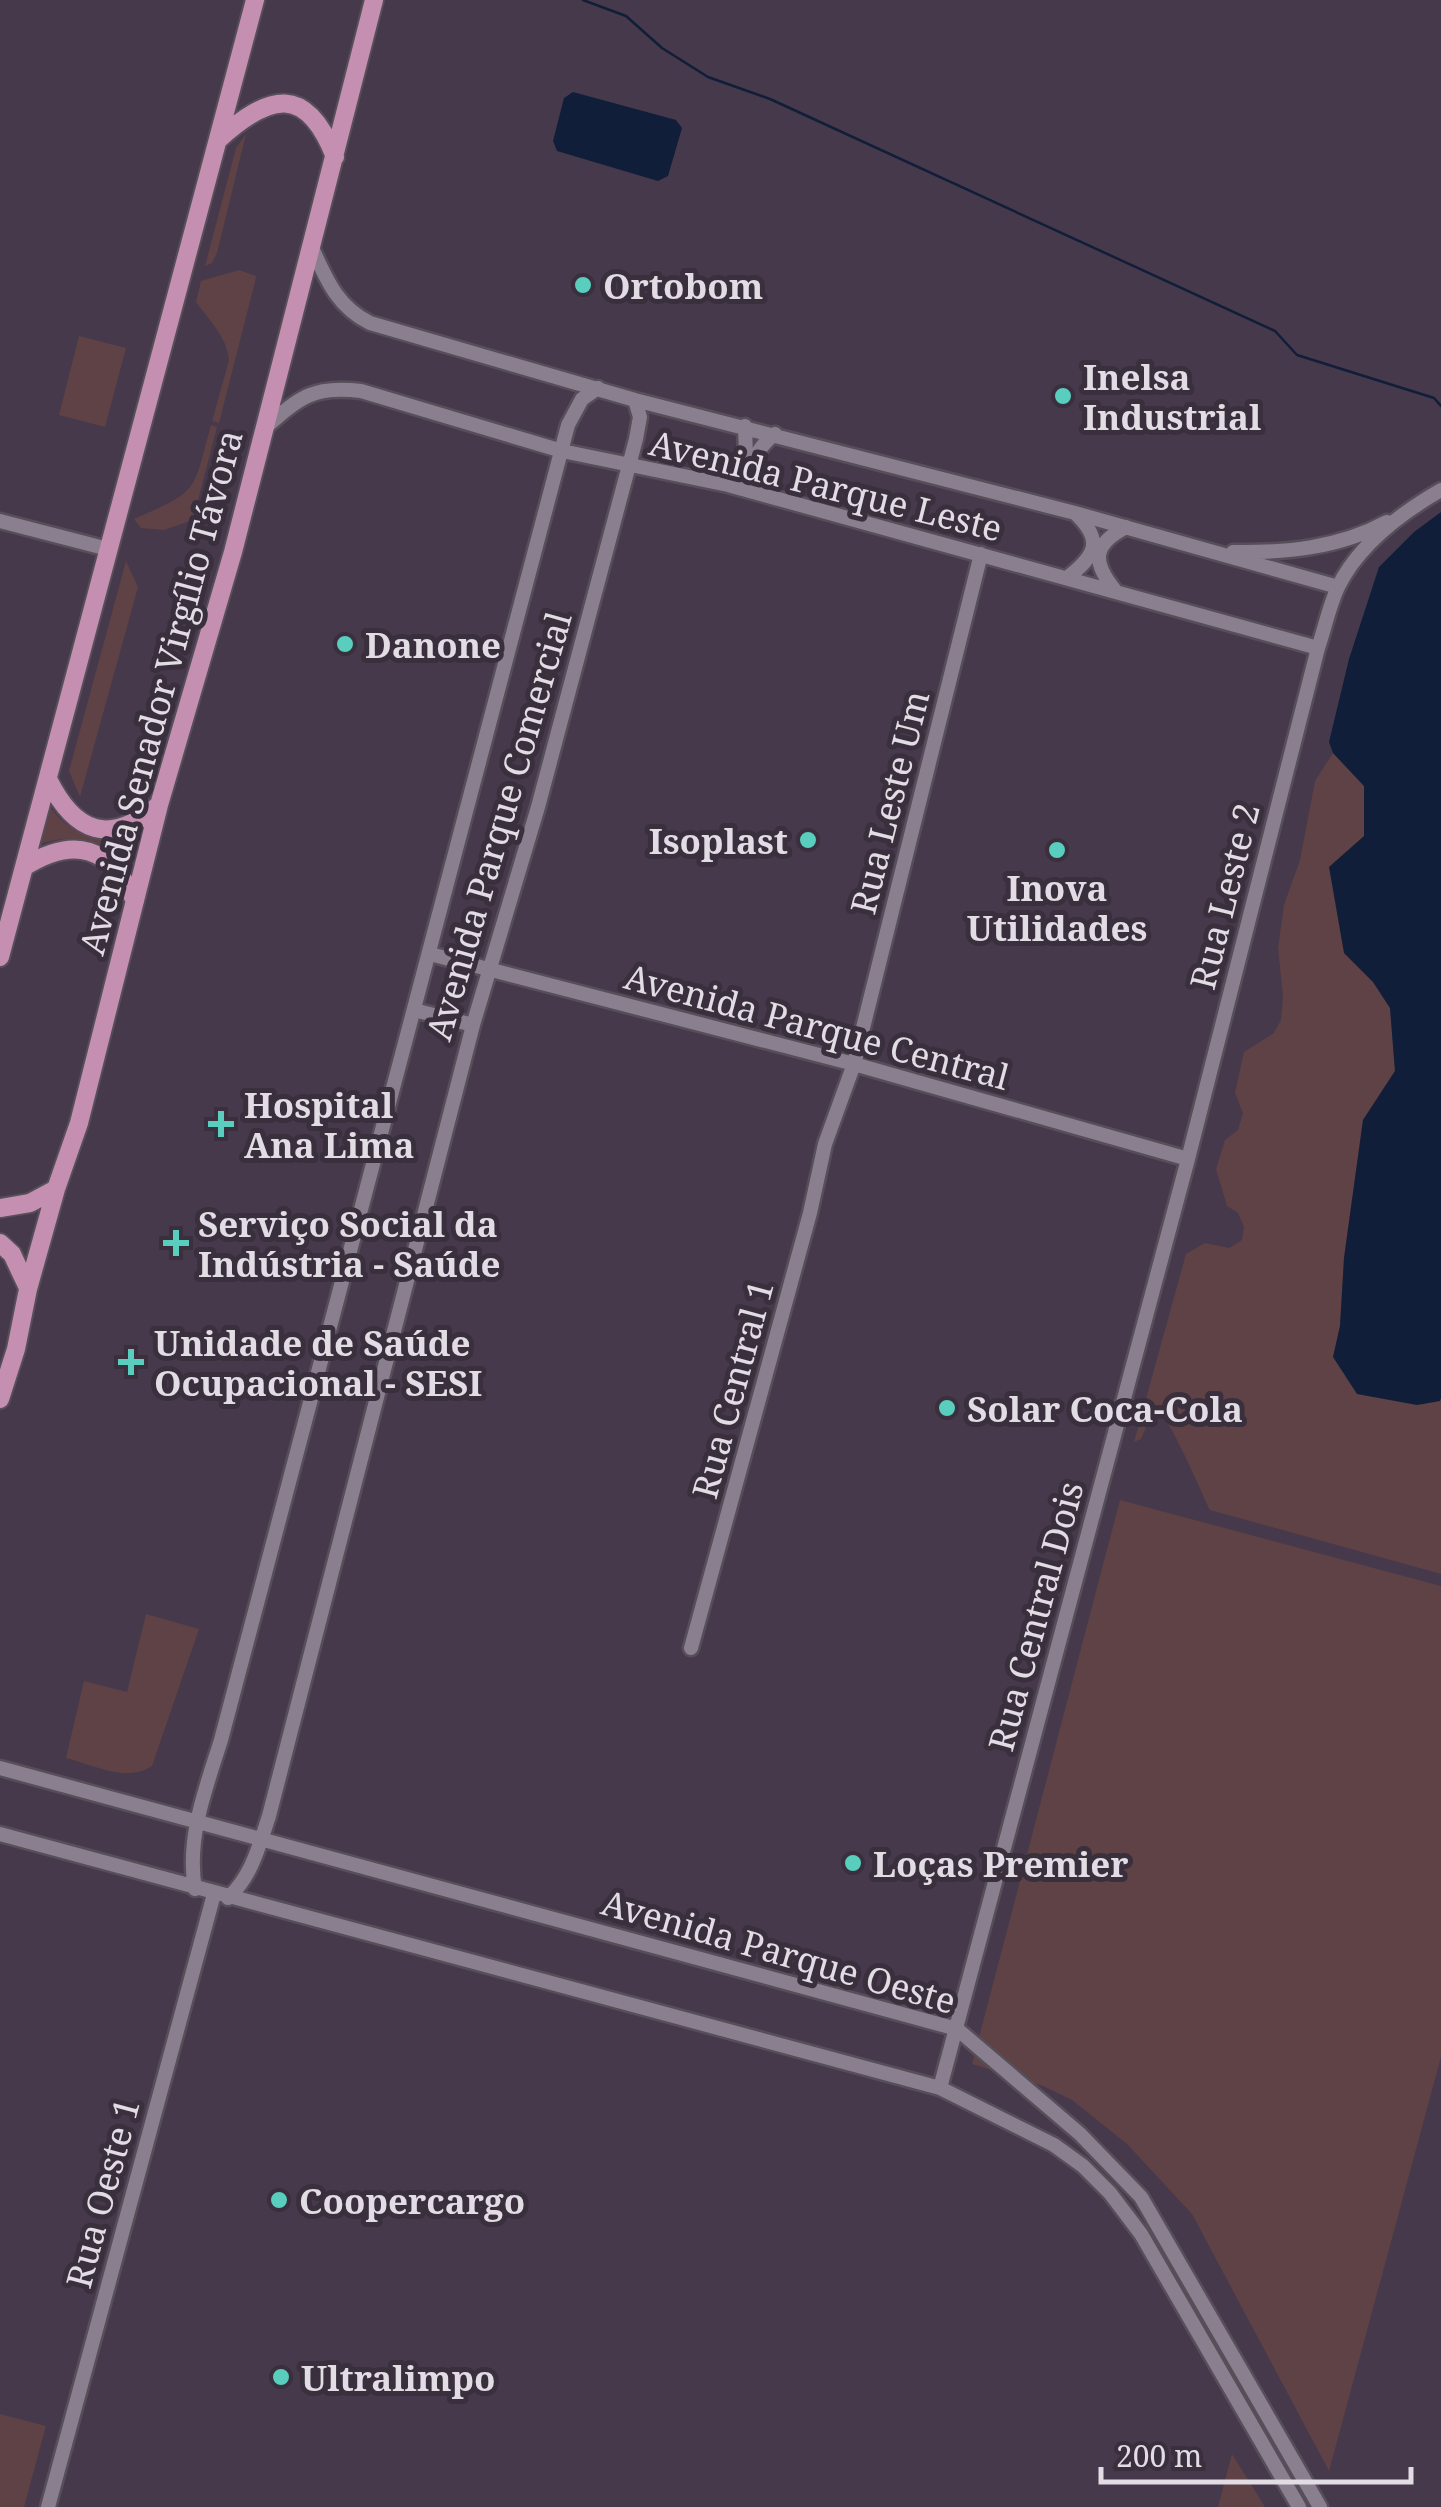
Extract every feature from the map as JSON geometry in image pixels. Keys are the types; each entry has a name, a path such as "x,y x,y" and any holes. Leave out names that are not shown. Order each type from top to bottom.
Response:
{"main road":[{"path":"0,957 255,0"},
{"name":"Avenida Senador Virgílio Távora","path":"0,1399 56,1189 78,1124 159,805 266,427 374,0"},
{"path":"218,140 246,115 282,103 306,111 320,124 336,158"},
{"path":"48,779 69,814 91,828 115,830 129,826 159,805"},
{"path":"24,867 54,850 88,852 116,868 134,901"},
{"path":"0,1208 30,1203 56,1189"},
{"path":"0,1244 12,1254 28,1288"}],"street":[{"name":"Avenida Parque Leste","path":"312,250 339,301 354,315 370,322 635,400 1075,513 1338,587"},
{"name":"Avenida Parque Leste","path":"266,427 310,392 334,388 360,391 562,451 728,485 1318,648"},
{"name":"Avenida Parque Comercial","path":"196,1889 192,1859 197,1822 222,1740 562,451 574,411 590,391 598,388"},
{"name":"Avenida Parque Comercial","path":"221,1896 245,1879 261,1839 473,1025 538,807 628,466 640,418 635,400"},
{"path":"728,485 746,458 745,426"},
{"path":"753,492 753,462 764,443 775,434"},
{"path":"1218,552 1314,548 1355,536 1441,490"},
{"path":"1068,577 1083,565 1093,548 1091,531 1075,513"},
{"path":"1318,648 1338,587 1374,540 1400,515"},
{"path":"0,521 108,549"},
{"path":"1115,590 1102,574 1099,556 1106,540 1126,527"},
{"name":"Rua Leste Um","path":"825,1144 854,1064 981,554"},
{"name":"Rua Leste 2","path":"1188,1160 1318,648"},
{"name":"Avenida Parque Central","path":"430,954 854,1064 1188,1160"},
{"path":"414,1010 473,1025"},
{"name":"Rua Central 1","path":"691,1648 810,1213 825,1144"},
{"name":"Rua Central Dois","path":"940,2088 1188,1160"},
{"name":"Avenida Parque Oeste","path":"0,1768 957,2028 1080,2134 1141,2197 1320,2507"},
{"path":"0,1834 940,2088 1054,2145 1110,2192 1141,2234 1298,2507"},
{"name":"Rua Oeste 1","path":"48,2507 221,1896"}],"shaded area":[{"path":"0,0 1441,0 1441,2507 0,2507"},
{"path":"246,134 217,253 212,263 205,266 236,148"},
{"path":"239,270 256,276 219,423 212,421 228,352 217,329 196,302 201,281"},
{"path":"79,336 126,348 105,427 59,415"},
{"path":"211,425 217,427 193,520 164,530 141,528 134,519 171,502 190,487"},
{"path":"126,561 138,587 80,797 69,771"},
{"path":"1333,753 1364,786 1364,836 1344,953 1373,982 1390,1008 1395,1071 1363,1120 1344,1258 1340,1326 1333,1357 1440,1401 1441,1398 1441,1574 1210,1510 1176,1438 1155,1407 1141,1439 1134,1442 1186,1254 1205,1243 1229,1248 1242,1240 1244,1227 1238,1213 1227,1206 1216,1169 1225,1140 1238,1130 1243,1113 1235,1093 1244,1052 1274,1033 1281,1020 1278,948 1284,905 1300,860 1315,781"},
{"path":"50,807 69,826 90,837 114,839 141,834 131,869 112,851 90,841 65,839 40,844"},
{"path":"1120,1500 1441,1586 1441,2057 1329,2471 1192,2214 1127,2144 1072,2100 1043,2086 972,2064"},
{"path":"146,1614 199,1629 152,1766 121,1773 66,1758 84,1681 127,1692"},
{"path":"0,2414 46,2426 24,2507 0,2507"},
{"path":"1232,2454 1265,2507 1218,2507"}],"water":[{"path":"573,92 676,120 682,128 668,176 658,181 557,151 553,141 564,98"},
{"path":"1441,512 1441,1398 1417,1405 1357,1394 1333,1357 1340,1326 1344,1258 1363,1120 1395,1071 1390,1008 1373,982 1344,953 1329,867 1364,836 1364,786 1333,753 1329,742 1349,659 1379,567"}],"waterway":[{"path":"583,0 626,16 662,48 708,77 770,99 1275,331 1297,355 1434,398 1441,406"}],"place":[{"name":"Ortobom","path":"583,285"},
{"name":"Inelsa Industrial","path":"1063,396"},
{"name":"Danone","path":"345,644"},
{"name":"Isoplast","path":"808,840"},
{"name":"Inova Utilidades","path":"1057,850"},
{"name":"Hospital Ana Lima","path":"221,1124"},
{"name":"Serviço Social da Indústria - Saúde","path":"176,1243"},
{"name":"Unidade de Saúde Ocupacional - SESI","path":"131,1362"},
{"name":"Solar Coca-Cola","path":"947,1408"},
{"name":"Loças Premier","path":"853,1863"},
{"name":"Coopercargo","path":"279,2200"},
{"name":"Ultralimpo","path":"281,2377"}]}
